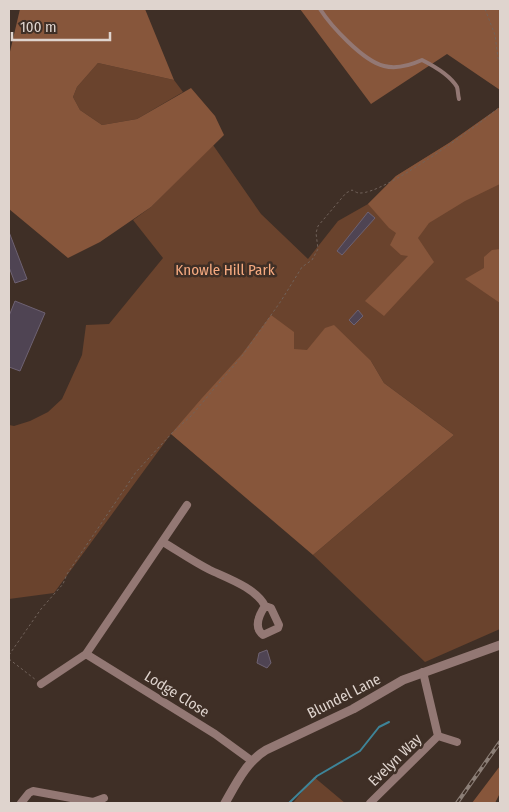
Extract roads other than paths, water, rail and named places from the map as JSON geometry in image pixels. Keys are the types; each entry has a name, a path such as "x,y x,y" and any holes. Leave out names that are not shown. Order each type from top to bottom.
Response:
{"street":[{"path":"41,684 86,654 163,542 186,505"},
{"path":"163,542 210,570 235,581 257,596 265,606"},
{"name":"Blundel Lane","path":"224,803 252,761 261,753 353,709 404,680 500,644"},
{"name":"Lodge Close","path":"86,654 215,734 252,761"},
{"name":"Evelyn Way","path":"423,672 438,736"},
{"name":"Evelyn Way","path":"438,736 457,742"},
{"name":"Evelyn Way","path":"370,803 438,736"},
{"path":"22,803 29,793 33,791 93,802 104,798"}],"lane":[{"path":"320,9 352,45 368,58 384,66 409,66 422,60 436,67 446,76 457,88 459,99"}],"waterway":[{"path":"289,803 317,776 360,751 379,727 389,722"}],"railway":[{"path":"457,803 500,742"}],"park label":[{"name":"Knowle Hill Park","path":"225,270"}]}
